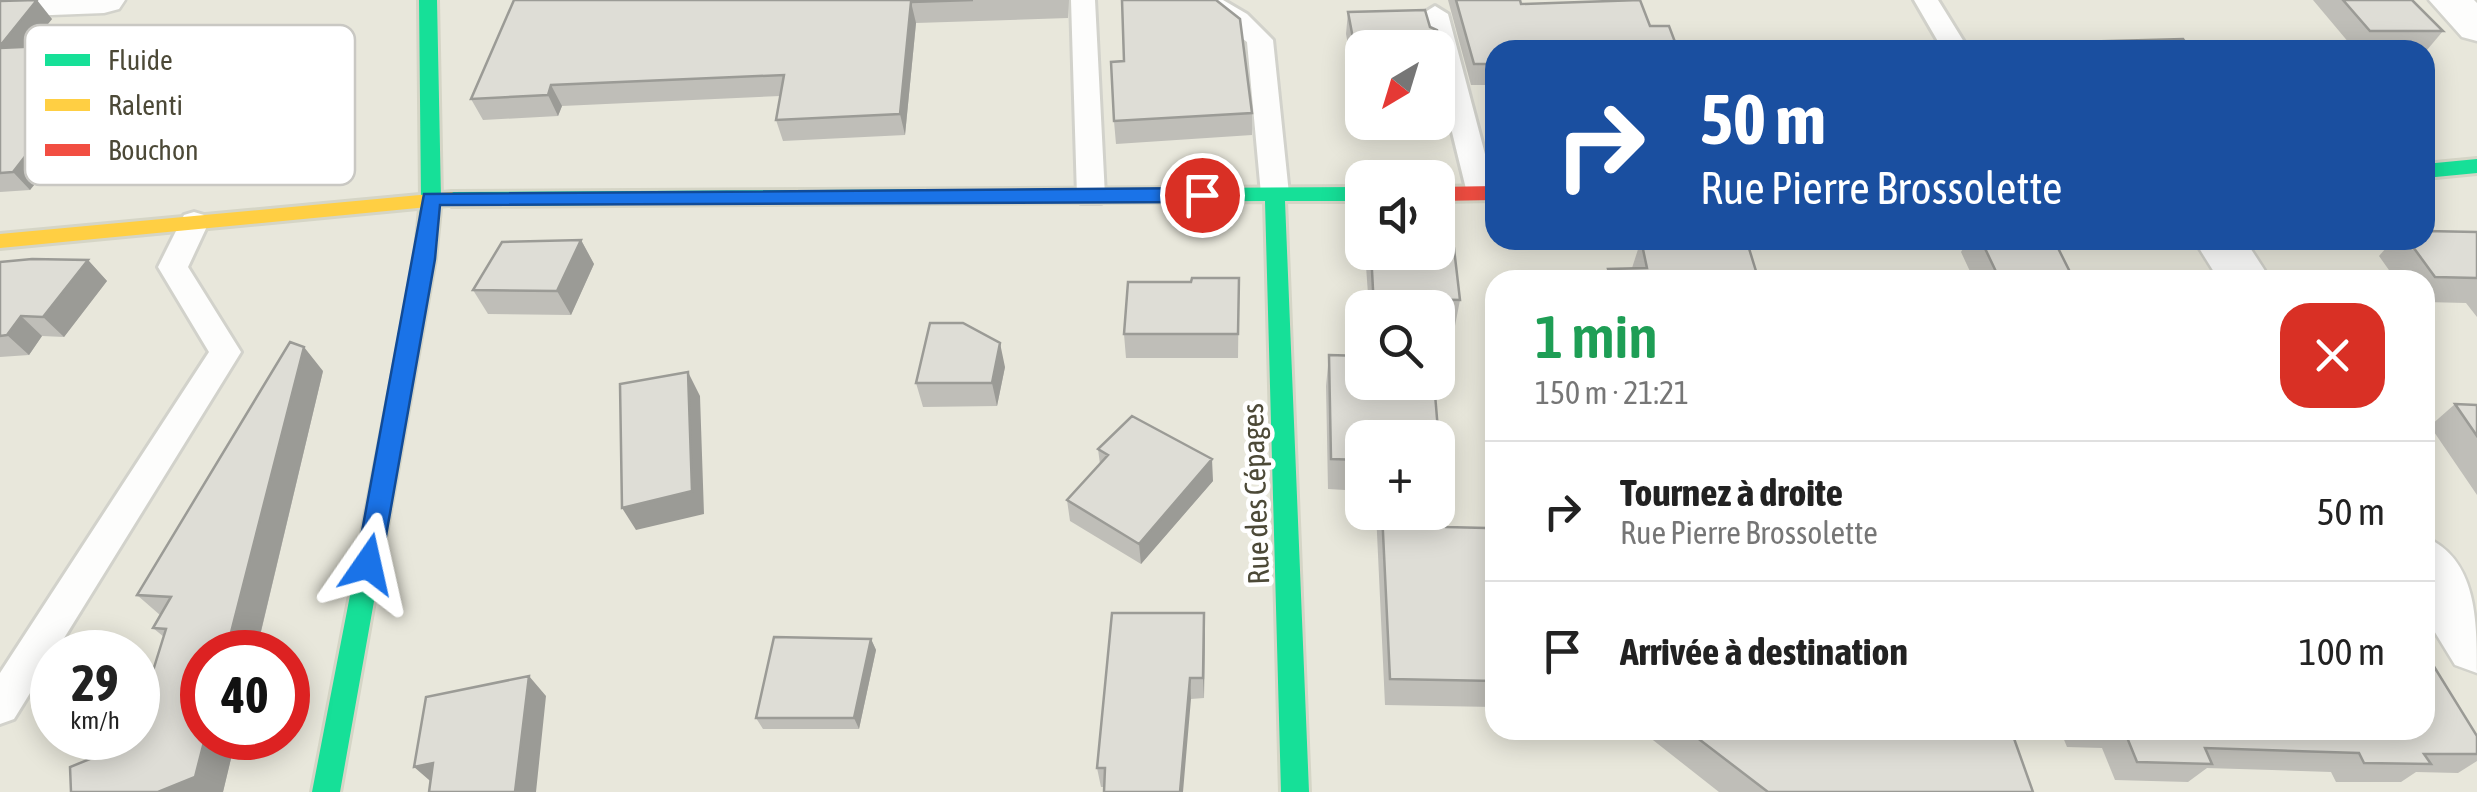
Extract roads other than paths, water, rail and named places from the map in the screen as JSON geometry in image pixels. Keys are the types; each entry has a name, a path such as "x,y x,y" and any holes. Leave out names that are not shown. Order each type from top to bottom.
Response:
{"street":[{"path":"0,4 104,0"},
{"path":"326,792 425,259 431,198 428,0"},
{"path":"2450,0 2477,28"},
{"path":"2435,170 2477,166"},
{"name":"Rue des Cépages","path":"1275,194 1295,792"},
{"path":"0,242 431,198 1345,194"},
{"path":"1455,194 1485,194"},
{"path":"2435,580 2477,645"}],"lane":[{"path":"1082,0 1091,196"},
{"path":"1205,0 1238,19 1260,40 1275,194"},
{"path":"1926,0 1950,40"},
{"path":"1435,14 1485,184"},
{"path":"0,706 226,352 173,267 194,222"}]}
